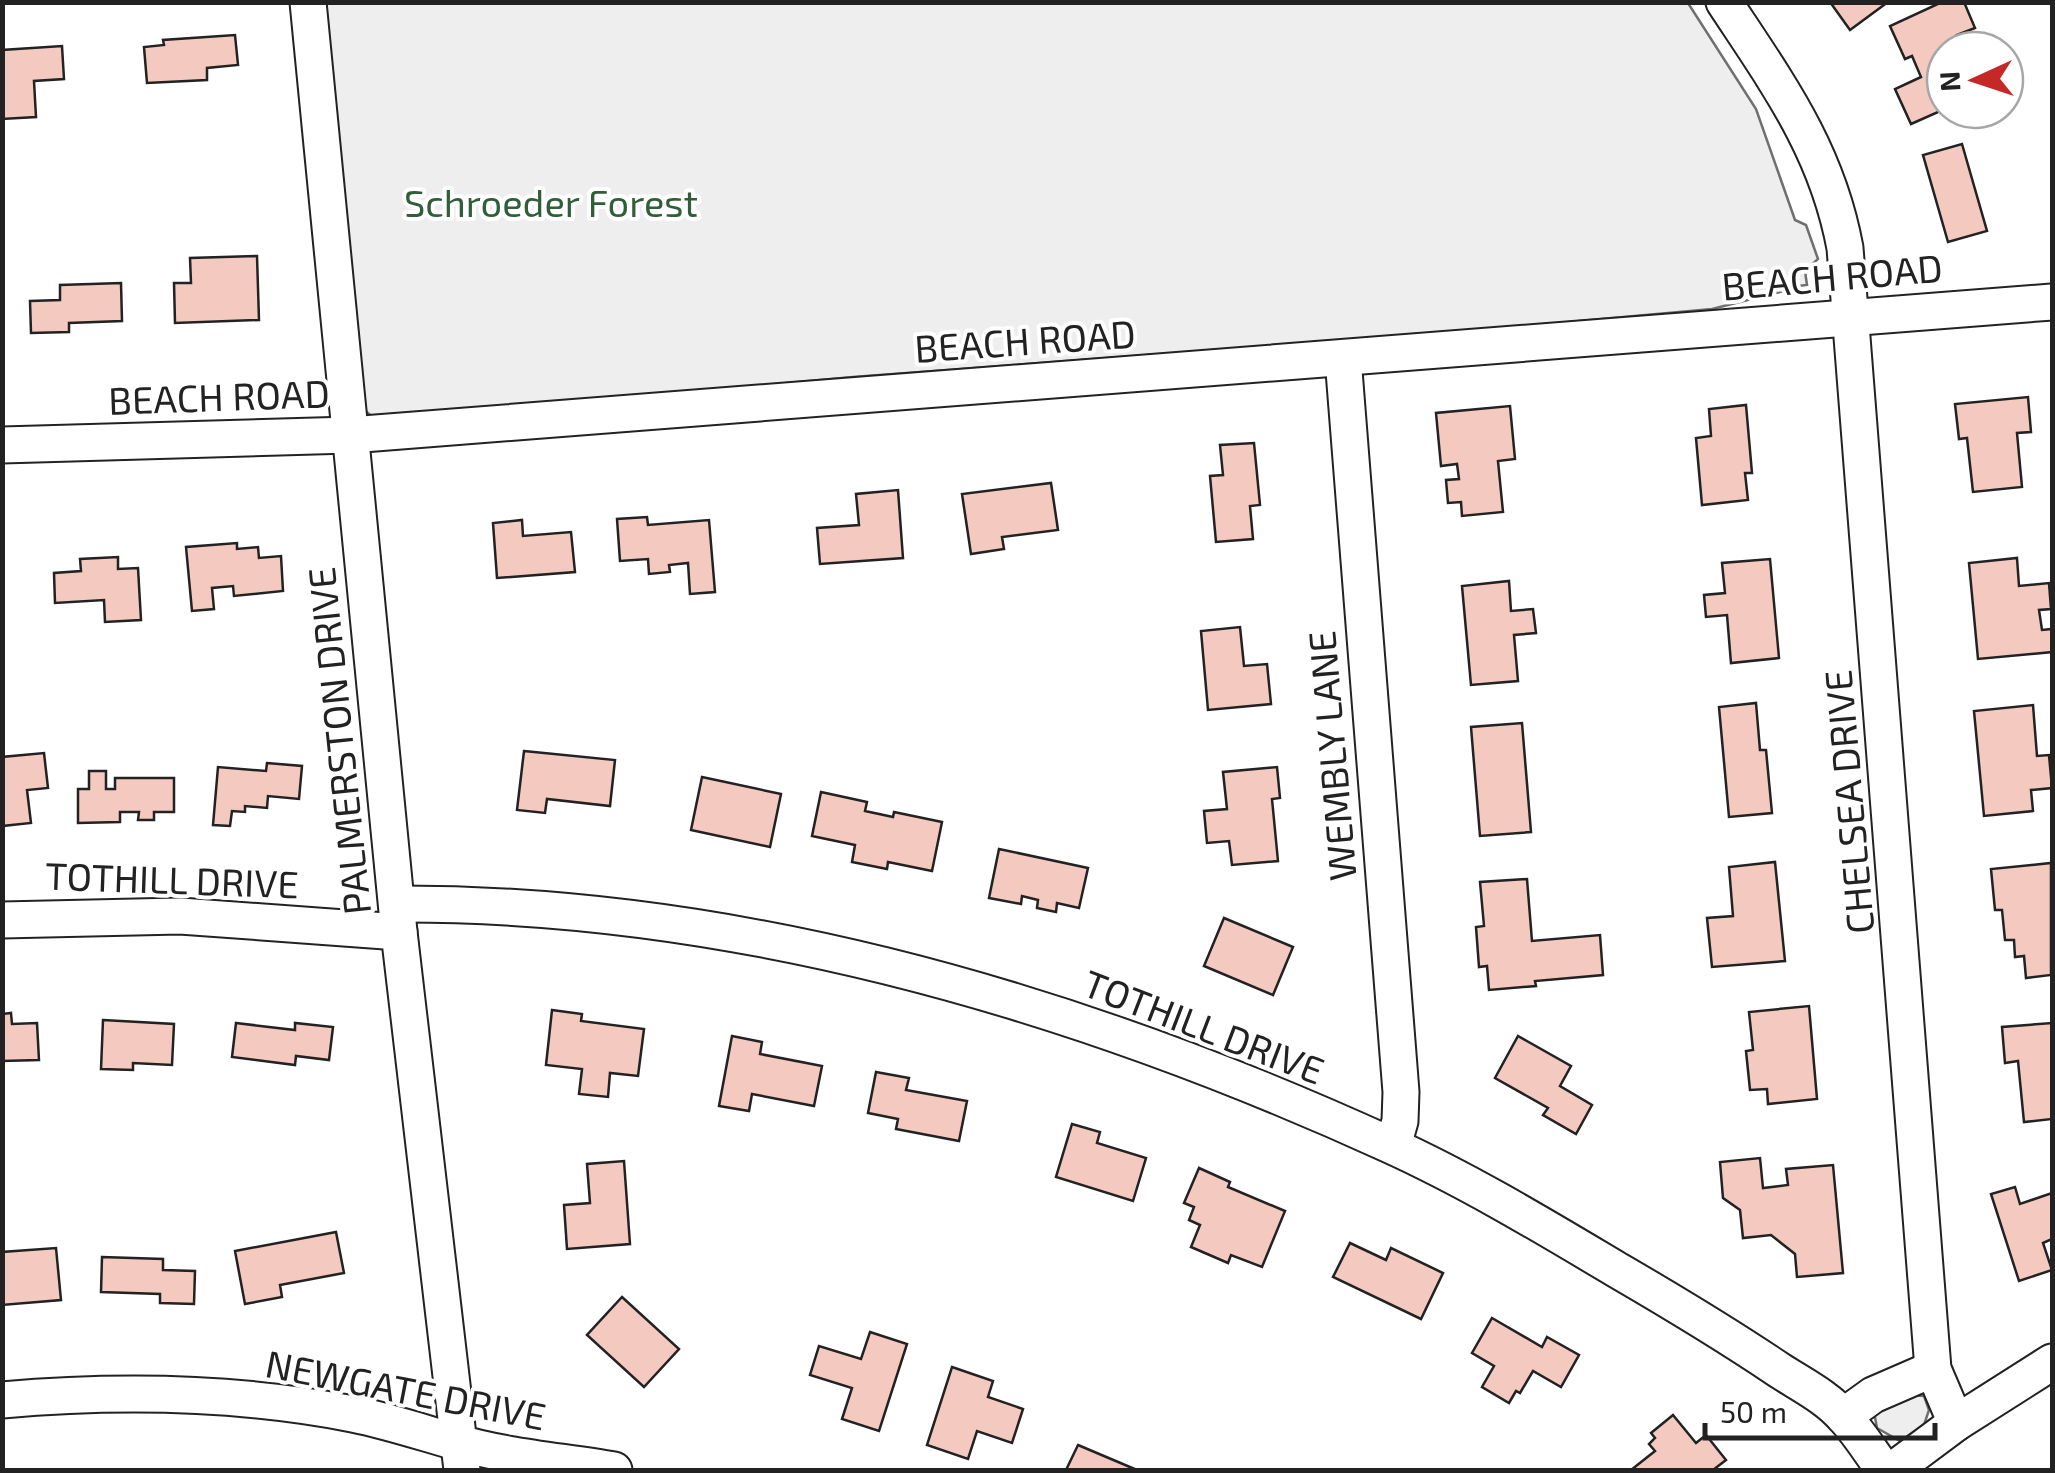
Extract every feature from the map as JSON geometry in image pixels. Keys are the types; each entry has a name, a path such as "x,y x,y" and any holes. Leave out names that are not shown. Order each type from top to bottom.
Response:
{"street":[{"name":"PALMERSTON DRIVE","path":"308,2 398,918 460,1457"},
{"name":"CHELSEA DRIVE","path":"1724,2 1801,119 1828,180 1845,248 1934,1369 1956,1424"},
{"name":"BEACH ROAD","path":"2,445 350,435 2052,302"},
{"name":"WEMBLY LANE","path":"1343,358 1400,1092 1400,1122 1393,1146"},
{"name":"TOTHILL DRIVE","path":"2,920 180,916 398,918 479,904 582,912 695,927 839,956 1051,1013 1142,1043 1393,1146 1545,1228 1660,1294 1820,1395 1844,1416 1884,1470"},
{"path":"1893,1470 2052,1362"},
{"path":"1844,1416 1873,1395 1934,1369"},
{"name":"NEWGATE DRIVE","path":"2,1400 176,1396 282,1404 412,1427 460,1457 614,1470"}],"green space":[{"name":"Schroeder Forest","path":"326,3 1688,3 1756,109 1795,220 1806,225 1818,259 1805,271 1807,285 1712,309 853,377 376,420 361,407"},
{"path":"1908,1395 1924,1396 1929,1410 1924,1425 1900,1441 1877,1428 1874,1412"}],"building":[{"path":"1830,2 1888,2 1850,30"},
{"path":"1942,2 1964,2 1975,28 1925,30 1925,118 1911,124 1895,89 1921,77 1912,56 1905,59 1890,26"},
{"path":"235,35 238,65 207,68 207,80 147,83 144,47 164,45 163,40"},
{"path":"62,46 64,79 34,81 36,117 2,119 2,50"},
{"path":"1962,144 1987,231 1948,242 1923,155"},
{"path":"257,256 259,320 175,323 174,283 191,283 190,258"},
{"path":"121,283 122,321 69,323 69,332 31,333 30,301 60,300 60,285"},
{"path":"2028,397 2031,432 2017,433 2022,487 1973,492 1967,438 1959,439 1955,404"},
{"path":"1746,405 1752,473 1745,473 1748,500 1702,505 1696,438 1711,436 1709,409"},
{"path":"1510,406 1515,459 1498,461 1503,512 1462,516 1461,502 1448,503 1446,480 1459,479 1457,464 1441,466 1436,413"},
{"path":"1254,443 1260,505 1250,506 1253,539 1216,542 1210,476 1223,475 1220,445"},
{"path":"1051,483 1058,530 1002,537 1004,549 971,554 962,494"},
{"path":"898,490 903,558 820,564 817,528 859,525 856,494"},
{"path":"647,517 648,525 709,520 715,592 690,594 688,563 669,565 670,572 649,574 648,559 620,561 617,519"},
{"path":"522,520 523,536 571,532 575,572 497,578 493,523"},
{"path":"237,543 237,549 258,547 259,558 281,556 283,591 234,596 233,586 212,588 214,609 192,611 186,547"},
{"path":"118,557 118,569 138,568 141,620 105,622 104,600 55,603 54,573 81,571 80,559"},
{"path":"2017,558 2019,586 2049,583 2051,609 2039,610 2042,630 2052,629 2052,652 1978,659 1969,563"},
{"path":"1770,559 1779,658 1731,663 1727,615 1706,617 1704,595 1725,593 1722,563"},
{"path":"1509,581 1511,611 1533,609 1536,633 1514,635 1518,681 1471,685 1462,586"},
{"path":"1240,627 1244,666 1267,664 1271,704 1208,710 1201,631"},
{"path":"1756,703 1760,750 1766,750 1772,813 1729,817 1719,707"},
{"path":"2033,705 2037,756 2049,755 2052,788 2031,790 2033,811 1984,816 1974,711"},
{"path":"1522,723 1531,832 1480,836 1471,727"},
{"path":"524,751 615,760 610,806 547,799 545,813 517,810"},
{"path":"44,753 48,788 27,790 31,823 2,826 2,757"},
{"path":"267,763 302,766 299,799 268,796 267,808 245,806 245,812 232,811 230,826 213,825 218,767 266,771"},
{"path":"1277,767 1280,798 1272,799 1278,861 1232,865 1229,841 1207,843 1204,811 1227,809 1223,772"},
{"path":"89,771 106,771 106,789 115,789 115,778 174,778 174,812 154,812 154,820 138,820 139,812 120,812 120,822 78,823 78,789 89,789"},
{"path":"702,777 781,794 770,847 691,830"},
{"path":"821,792 867,802 865,811 893,817 894,812 942,822 932,871 888,862 887,869 852,862 855,845 812,836"},
{"path":"999,849 1088,868 1079,908 1057,903 1056,912 1037,908 1038,900 1022,896 1021,904 989,898"},
{"path":"1775,862 1785,961 1712,967 1707,918 1733,916 1729,867"},
{"path":"2051,863 2051,975 2026,978 2024,956 2015,957 2014,940 2005,940 2002,910 1995,910 1991,869"},
{"path":"1527,879 1532,941 1600,935 1603,975 1489,990 1487,966 1479,967 1476,927 1484,926 1480,882"},
{"path":"1224,918 1293,947 1273,995 1204,966"},
{"path":"1809,1006 1817,1099 1768,1104 1767,1089 1750,1090 1746,1051 1753,1050 1749,1012"},
{"path":"552,1010 582,1014 581,1021 644,1029 638,1076 610,1073 608,1097 579,1094 582,1069 546,1065"},
{"path":"11,1013 12,1024 37,1023 39,1060 2,1061 2,1014"},
{"path":"103,1020 174,1024 172,1065 133,1063 133,1070 101,1069"},
{"path":"236,1023 295,1030 295,1023 333,1027 329,1060 296,1056 295,1065 232,1057"},
{"path":"2052,1023 2052,1119 2024,1122 2018,1061 2005,1063 2002,1027"},
{"path":"732,1036 762,1042 760,1054 822,1066 814,1106 752,1094 749,1111 719,1106"},
{"path":"1518,1036 1571,1066 1560,1086 1592,1105 1576,1134 1543,1115 1548,1108 1495,1078"},
{"path":"876,1072 909,1078 906,1090 967,1101 959,1141 896,1129 898,1119 868,1113"},
{"path":"1072,1124 1100,1132 1097,1143 1146,1158 1133,1201 1056,1177"},
{"path":"1760,1158 1763,1188 1788,1185 1786,1169 1833,1165 1843,1273 1797,1277 1795,1254 1771,1235 1743,1238 1740,1210 1723,1198 1720,1162"},
{"path":"624,1161 630,1244 567,1249 564,1205 590,1203 587,1164"},
{"path":"1199,1168 1230,1182 1228,1187 1285,1211 1262,1267 1231,1255 1228,1263 1191,1247 1200,1225 1189,1220 1194,1207 1184,1203"},
{"path":"2015,1187 2020,1204 2052,1193 2052,1239 2043,1243 2052,1270 2019,1281 1991,1194"},
{"path":"336,1232 344,1273 280,1285 282,1297 245,1304 235,1251"},
{"path":"1350,1243 1386,1260 1391,1248 1443,1273 1421,1319 1333,1277"},
{"path":"56,1248 61,1300 2,1305 2,1252"},
{"path":"102,1257 163,1259 163,1270 195,1271 194,1304 160,1303 160,1294 101,1292"},
{"path":"622,1297 679,1349 644,1387 587,1335"},
{"path":"1492,1318 1542,1347 1547,1337 1579,1355 1561,1387 1533,1371 1509,1403 1482,1387 1494,1366 1472,1353"},
{"path":"870,1332 907,1344 879,1431 842,1419 852,1388 810,1375 819,1346 861,1359"},
{"path":"952,1367 993,1381 988,1397 1023,1409 1012,1443 977,1431 968,1459 927,1445"},
{"path":"1673,1415 1696,1443 1706,1435 1726,1460 1713,1470 1631,1470 1655,1451 1649,1444 1655,1438 1651,1433"},
{"path":"1078,1445 1137,1470 1066,1470"}]}
